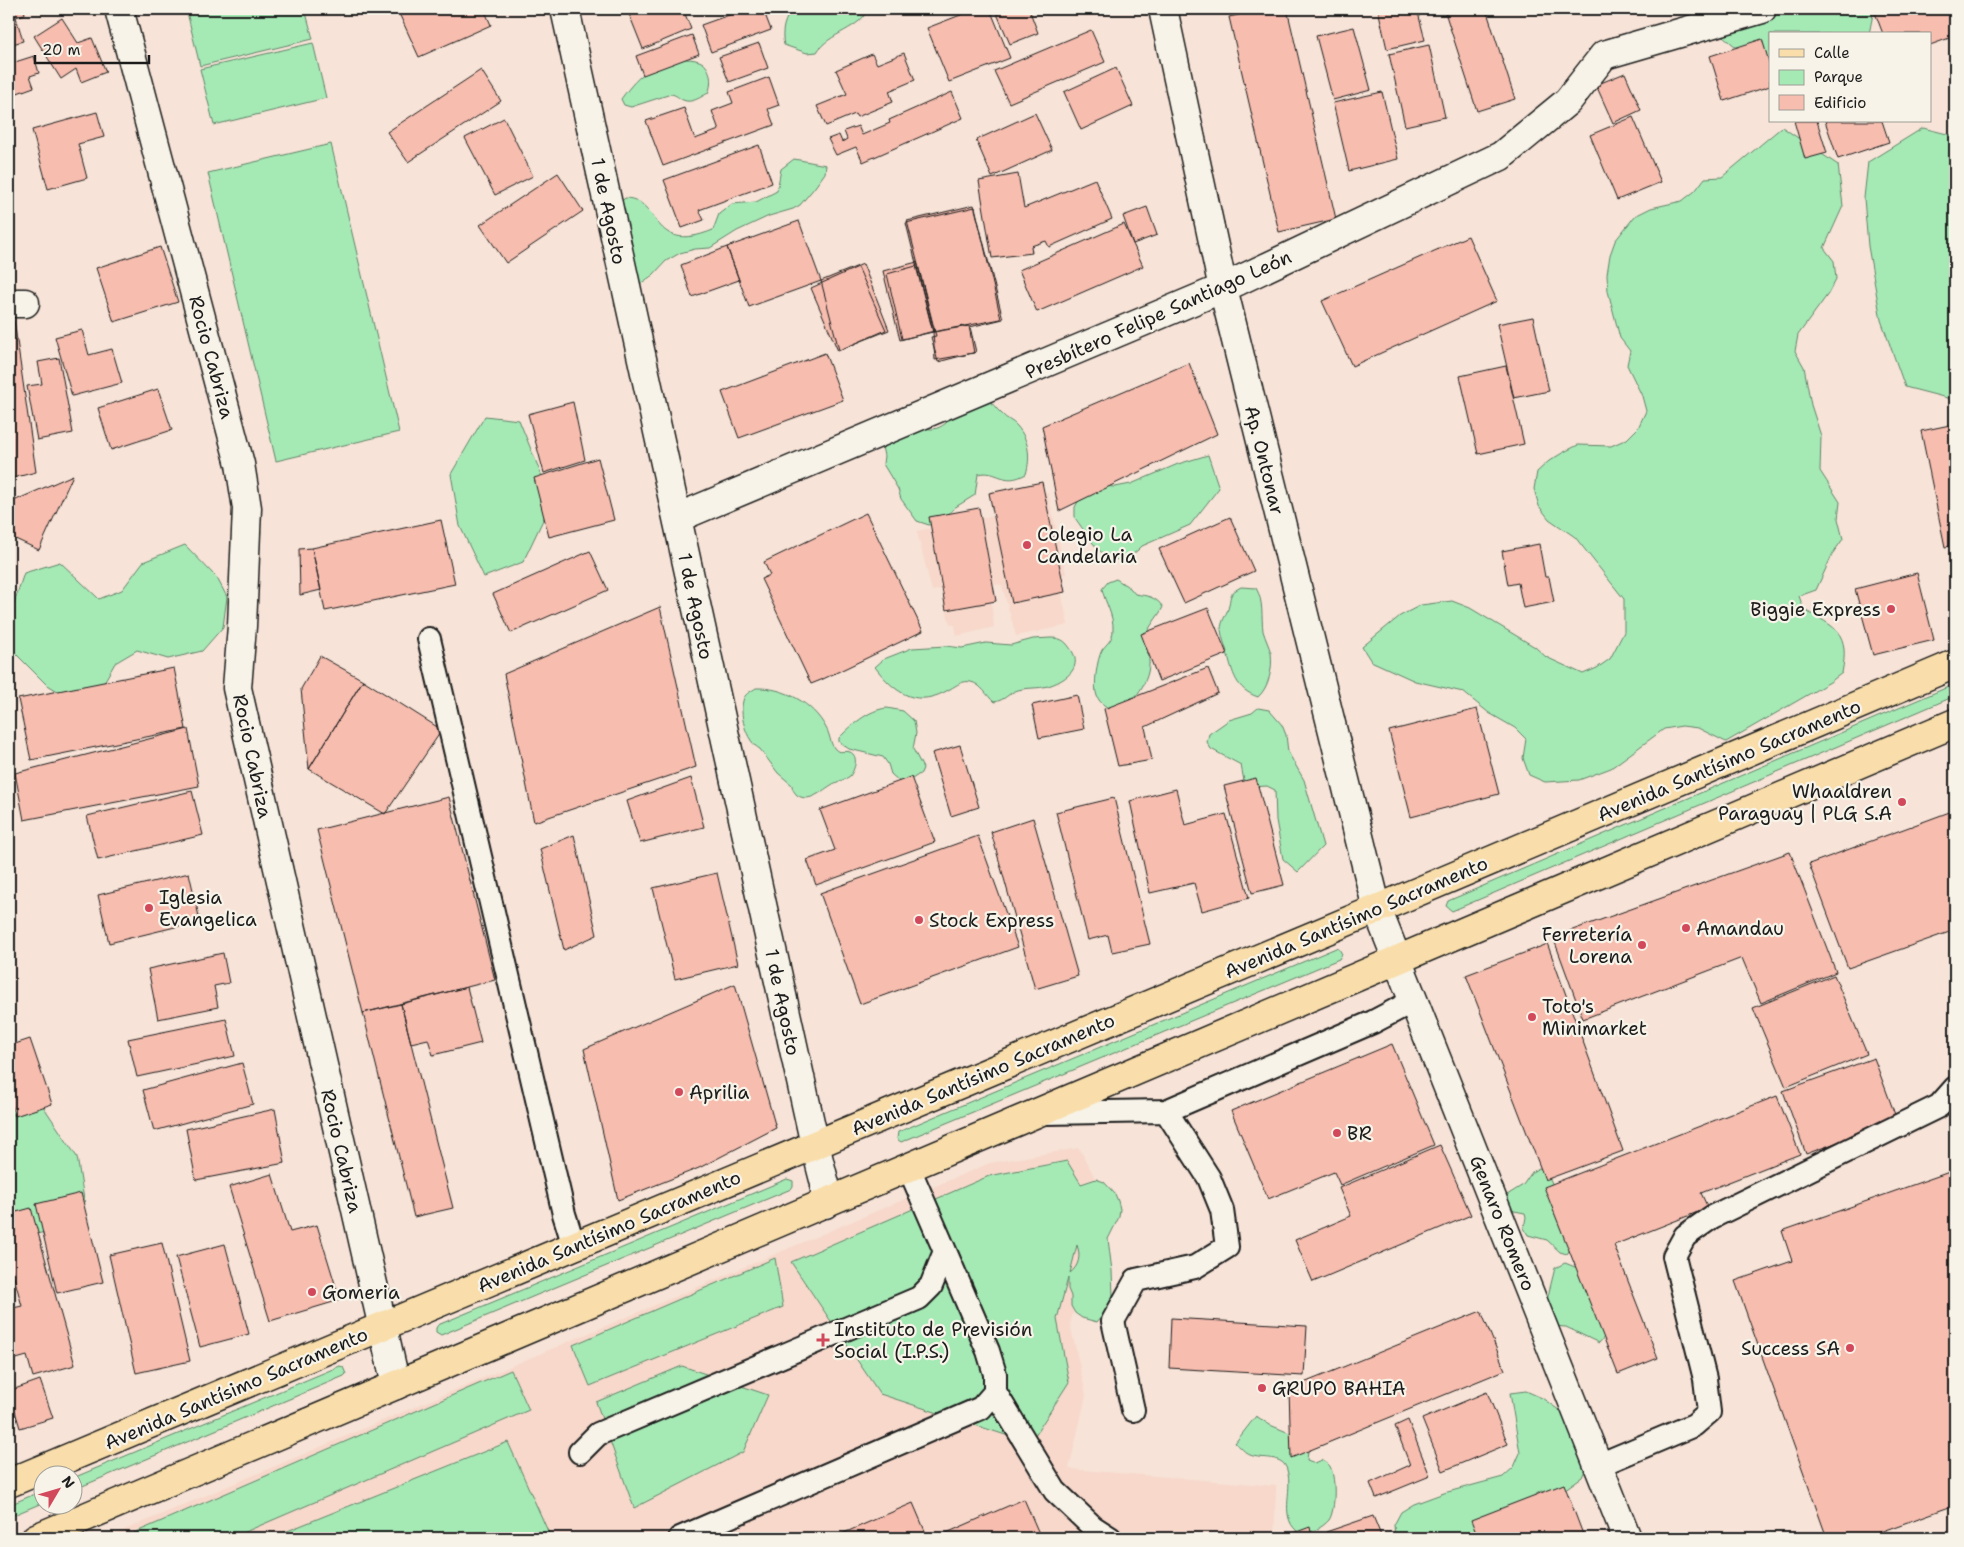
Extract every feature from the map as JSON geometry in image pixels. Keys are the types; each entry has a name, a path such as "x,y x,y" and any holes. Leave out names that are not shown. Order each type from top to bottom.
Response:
{"main road":[{"name":"Avenida Santísimo Sacramento","path":"9,1482 1377,909 1955,664"},
{"path":"36,1538 1955,723"}],"street":[{"name":"Rocio Cabriza","path":"119,9 240,464 248,508 237,688 396,1386"},
{"name":"1 de Agosto","path":"565,9 825,1184 825,1204"},
{"name":"Ap. Ontonar","path":"1163,9 1223,288 1377,909"},
{"name":"Presbítero Felipe Santiago León","path":"677,518 1223,288 1501,156 1568,101 1604,55 1762,9"},
{"name":"Genaro Romero","path":"1377,909 1415,1000 1627,1538"}],"lane":[{"path":"429,639 564,1214 574,1246"},
{"path":"1038,1113 1166,1111 1372,1022 1415,1000"},
{"path":"1599,1465 1694,1425 1709,1412 1705,1379 1674,1256 1685,1236 1712,1217 1939,1106 1955,1088"},
{"path":"1133,1410 1113,1321 1136,1280 1196,1267 1227,1247 1222,1210 1209,1178 1166,1111"},
{"path":"909,1168 988,1352 995,1374 995,1392 1055,1491 1093,1526 1110,1538"},
{"path":"580,1452 598,1434 919,1298 931,1286 945,1251"},
{"path":"680,1538 981,1408 995,1392"}],"shaded area":[{"path":"1048,493 1066,574 1058,576 1068,625 1016,636 1002,585 989,584 994,627 957,636 955,625 950,624 941,589 932,591 917,531 990,517 1003,512 1001,503"},
{"name":"Instituto de Previsión Social (I.P.S.)","path":"1079,1148 1103,1193 1070,1324 1086,1395 1069,1469 1276,1486 1274,1538 106,1538 990,1163"}],"green space":[{"path":"201,9 305,9 313,39 200,66 187,12"},
{"path":"794,9 867,9 859,21 822,45 817,52 807,53 784,45 784,25"},
{"path":"1724,9 1874,9 1869,32 1769,32 1769,75 1716,30"},
{"path":"313,43 326,98 214,125 200,69"},
{"path":"682,59 697,60 706,66 711,80 708,93 696,100 689,101 671,94 631,107 624,105 621,99 641,76"},
{"path":"1782,127 1838,165 1843,206 1824,248 1834,261 1836,279 1828,294 1798,335 1795,351 1804,367 1811,405 1821,436 1820,471 1840,502 1838,519 1843,539 1833,553 1816,590 1799,596 1804,610 1825,621 1838,633 1842,640 1844,659 1842,673 1830,682 1726,742 1698,728 1682,726 1664,729 1611,768 1579,780 1545,782 1529,775 1523,758 1526,739 1515,728 1489,713 1463,692 1415,681 1371,661 1362,647 1400,616 1421,605 1452,601 1470,608 1535,647 1546,657 1583,674 1597,668 1610,659 1624,632 1624,599 1575,537 1549,519 1539,506 1534,489 1537,472 1549,461 1578,445 1611,446 1627,439 1638,428 1646,411 1642,396 1627,365 1630,351 1620,338 1608,291 1607,274 1610,255 1615,241 1635,216 1651,208 1682,201 1695,191 1705,178 1722,177"},
{"path":"1923,128 1955,136 1955,400 1905,387 1881,320 1868,246 1864,198 1868,162"},
{"path":"331,144 399,432 276,461 208,173"},
{"path":"794,159 826,165 825,173 800,205 769,216 737,231 710,248 680,253 666,261 653,275 640,284 632,285 619,204 625,198 637,201 645,207 667,232 677,236 692,236 713,230 719,214 732,204 756,202 777,191 781,169"},
{"path":"986,397 1021,431 1029,455 1026,474 1012,479 985,473 978,474 975,495 954,508 946,517 929,525 917,521 901,499 898,489 883,464 884,456 879,432 905,423 934,429 946,423 946,415"},
{"path":"485,416 519,420 552,501 523,562 484,577 460,526 451,474"},
{"path":"1208,455 1219,488 1190,525 1142,546 1131,556 1121,559 1111,558 1103,554 1075,518 1075,507 1079,500 1100,486 1115,487 1131,484 1178,464"},
{"path":"185,545 217,578 227,597 223,627 202,651 168,659 137,650 115,663 99,691 76,702 46,684 11,649 13,606 24,573 60,562 99,599 122,590 143,562"},
{"path":"1116,579 1130,588 1135,594 1154,599 1163,607 1147,633 1145,642 1149,667 1144,683 1140,691 1129,703 1115,711 1100,701 1095,686 1100,654 1113,633 1112,619 1102,589 1108,582"},
{"path":"1241,587 1256,588 1259,593 1263,631 1271,653 1269,677 1265,688 1258,697 1244,690 1236,679 1221,630 1230,598"},
{"path":"1051,638 1064,641 1072,651 1075,663 1070,673 1054,684 1018,690 994,702 978,685 968,682 960,683 938,695 927,698 908,696 891,685 875,667 884,659 912,648 946,646 962,648 986,643 1011,645 1033,639"},
{"path":"1955,684 1955,696 1452,911 1446,906 1448,901"},
{"path":"756,688 777,690 797,698 814,711 826,728 835,749 853,754 855,766 850,776 811,797 807,798 797,795 792,785 778,773 751,740 744,726 742,704 746,695"},
{"path":"887,708 903,711 914,721 916,733 913,749 923,768 921,773 912,779 900,782 891,774 888,764 883,757 849,749 839,742 839,738 861,719 880,709"},
{"path":"1258,708 1269,710 1282,725 1286,735 1288,752 1304,780 1323,846 1298,872 1283,859 1276,820 1275,790 1267,786 1251,787 1244,781 1241,765 1211,749 1207,742 1209,734 1229,720 1252,713"},
{"path":"1336,948 1342,954 1339,959 901,1142 897,1139 898,1132"},
{"path":"25,1079 77,1157 85,1205 61,1228 9,1241 9,1083"},
{"path":"1067,1161 1081,1184 1096,1179 1104,1182 1115,1194 1120,1209 1119,1217 1108,1239 1113,1296 1107,1310 1097,1322 1082,1318 1075,1313 1071,1306 1068,1278 1057,1319 1069,1382 1030,1443 880,1394 791,1262 989,1176","holes":["1077,1245 1079,1257 1077,1264 1070,1273"]},
{"path":"1539,1168 1547,1171 1569,1225 1571,1246 1567,1254 1560,1252 1547,1240 1528,1235 1524,1228 1525,1213 1509,1210 1506,1199 1507,1195 1523,1185 1532,1172"},
{"path":"787,1179 793,1181 791,1189 441,1335 436,1332 438,1325"},
{"path":"775,1258 783,1307 590,1386 573,1345"},
{"path":"1565,1263 1580,1269 1605,1336 1599,1343 1566,1327 1551,1326 1546,1304 1555,1268"},
{"path":"340,1366 343,1367 346,1374 82,1486 82,1474"},
{"path":"682,1366 768,1395 743,1452 634,1508 596,1402"},
{"path":"511,1370 529,1410 231,1538 136,1538 134,1533"},
{"path":"1526,1391 1542,1398 1570,1418 1589,1462 1582,1477 1557,1495 1541,1491 1527,1503 1511,1523 1474,1538 1395,1538 1394,1525 1401,1512 1414,1504 1444,1493 1503,1477 1514,1467 1520,1453 1510,1393"},
{"path":"1256,1416 1270,1425 1299,1437 1308,1451 1307,1460 1315,1463 1322,1460 1329,1465 1334,1484 1333,1508 1329,1520 1320,1528 1301,1534 1290,1521 1288,1513 1289,1478 1285,1465 1272,1458 1250,1455 1235,1443"},
{"path":"508,1442 551,1538 270,1538"},
{"path":"32,1495 32,1507 9,1517 9,1505"}],"building":[{"path":"9,9 24,9 25,14 16,17 23,41 9,45"},
{"path":"397,9 484,9 491,25 419,57"},
{"path":"627,9 683,9 691,29 643,49"},
{"path":"746,9 763,9 771,30 711,52 701,25"},
{"path":"976,9 990,9 1010,58 949,82 927,28"},
{"path":"995,9 1029,9 1038,33 1010,44"},
{"path":"1265,9 1287,9 1336,219 1279,232 1229,17"},
{"path":"1378,9 1417,9 1425,40 1387,49"},
{"path":"1444,9 1486,9 1515,99 1477,111"},
{"path":"1955,9 1955,36 1932,44 1932,32 1882,32 1874,10"},
{"path":"62,18 78,43 92,38 106,72 81,82 76,69 61,79 34,36"},
{"path":"1354,27 1371,90 1333,100 1316,36"},
{"path":"1091,30 1105,62 1009,103 994,71"},
{"path":"692,35 699,54 643,75 636,56"},
{"path":"1762,39 1769,62 1769,86 1724,101 1710,56"},
{"path":"759,43 768,68 729,82 719,57"},
{"path":"1429,45 1445,117 1405,126 1389,54"},
{"path":"904,53 915,80 889,91 893,102 857,117 855,114 826,126 817,106 847,94 836,70 872,54 877,64"},
{"path":"34,56 39,73 30,76 34,87 9,96 9,64"},
{"path":"1116,68 1133,106 1081,130 1064,92"},
{"path":"481,70 501,101 408,162 387,132"},
{"path":"1625,73 1641,110 1613,123 1596,85"},
{"path":"769,77 779,105 768,109 774,125 663,166 646,121 684,108 695,139 719,130 712,111 733,103 729,92"},
{"path":"952,92 963,118 863,162 856,147 836,155 828,139 839,135 842,142 847,139 844,131 858,126 862,135 890,123 889,120"},
{"path":"1382,92 1398,159 1349,171 1333,103"},
{"path":"97,112 104,137 78,144 87,178 48,189 32,130"},
{"path":"1035,113 1052,150 992,177 976,140"},
{"path":"1633,117 1661,182 1617,200 1590,135"},
{"path":"504,118 533,176 495,195 465,138"},
{"path":"1794,122 1817,122 1827,153 1805,159"},
{"path":"1825,122 1882,122 1889,142 1838,159"},
{"path":"759,145 772,183 699,210 704,220 682,228 664,180"},
{"path":"558,173 583,211 506,263 480,225"},
{"path":"1018,174 1024,208 1095,179 1112,219 1049,247 1046,241 1031,246 1032,253 992,258 979,181"},
{"path":"974,205 1003,319 970,327 976,352 938,362 931,337 936,336 907,221"},
{"path":"975,207 1001,319 933,332 906,223"},
{"path":"1147,207 1157,235 1133,244 1123,216"},
{"path":"799,221 821,281 749,307 727,247"},
{"path":"1124,224 1143,266 1037,312 1019,270"},
{"path":"1468,236 1497,301 1352,366 1322,301"},
{"path":"160,247 178,302 114,322 96,268"},
{"path":"727,247 739,280 692,297 681,265"},
{"path":"917,262 934,331 900,340 883,271"},
{"path":"863,264 889,330 839,350 821,281"},
{"path":"916,266 933,332 902,339 887,274"},
{"path":"858,267 886,330 838,351 811,288"},
{"path":"1533,317 1549,391 1514,398 1497,324"},
{"path":"9,320 14,320 36,472 9,479"},
{"path":"969,326 974,353 935,360 933,332"},
{"path":"82,330 89,355 112,349 122,383 72,396 55,337"},
{"path":"825,353 843,400 739,438 722,392"},
{"path":"59,358 73,433 37,440 27,386 42,384 38,362"},
{"path":"1189,363 1217,434 1059,511 1042,426"},
{"path":"1506,366 1524,444 1478,454 1460,376"},
{"path":"158,389 172,430 111,450 98,408"},
{"path":"573,402 585,460 544,473 528,414"},
{"path":"1955,424 1955,545 1945,547 1921,431"},
{"path":"598,458 614,520 549,537 534,478"},
{"path":"73,475 39,550 9,536 9,503"},
{"name":"Colegio La Candelaria","path":"1042,482 1065,592 1012,603 989,493"},
{"name":"Colegio La Candelaria","path":"979,508 996,601 946,610 929,517"},
{"path":"866,513 923,631 811,684 761,579 770,575 764,562"},
{"path":"1230,517 1254,571 1184,603 1159,549"},
{"path":"441,520 455,584 325,611 312,548"},
{"path":"1539,544 1545,577 1549,577 1554,602 1523,608 1518,583 1508,585 1502,551"},
{"path":"312,548 321,590 300,595 299,549"},
{"path":"590,551 608,590 511,633 493,594"},
{"path":"1917,573 1934,640 1873,655 1855,589"},
{"path":"660,607 696,767 534,822 504,674"},
{"path":"1208,608 1227,654 1159,681 1141,634"},
{"path":"320,656 363,680 309,769 301,689"},
{"path":"174,668 186,729 31,760 18,699"},
{"path":"1208,668 1218,693 1145,727 1152,760 1118,766 1104,709"},
{"path":"363,680 442,730 385,814 309,769"},
{"path":"1077,695 1084,729 1039,738 1032,705"},
{"path":"1477,709 1499,794 1411,817 1389,731"},
{"path":"188,729 199,786 24,820 15,773"},
{"path":"960,745 979,807 951,816 932,753"},
{"path":"911,777 935,842 816,885 807,860 835,850 820,810"},
{"path":"691,778 704,827 640,843 627,801"},
{"path":"1256,778 1284,885 1252,893 1224,786"},
{"path":"1176,789 1185,825 1226,814 1249,898 1202,911 1194,883 1150,893 1130,801"},
{"path":"192,791 203,835 98,860 87,816"},
{"path":"449,797 495,980 363,1013 317,830"},
{"path":"1114,798 1150,944 1112,952 1108,935 1088,940 1056,812"},
{"path":"1955,810 1955,930 1848,968 1809,864"},
{"path":"1033,818 1078,976 1035,989 991,832"},
{"path":"574,835 597,935 564,950 540,849"},
{"path":"978,836 1018,947 860,1004 820,893"},
{"path":"1790,852 1836,972 1761,1003 1742,958 1583,1019 1553,937"},
{"name":"Iglesia Evangelica","path":"189,873 200,921 109,943 98,895"},
{"path":"717,873 738,964 675,979 653,888"},
{"path":"1547,943 1623,1151 1545,1180 1466,975"},
{"path":"223,953 229,983 214,986 218,1007 158,1019 148,969"},
{"path":"1834,975 1867,1054 1786,1087 1753,1008"},
{"path":"735,984 776,1128 699,1168 618,1200 584,1049"},
{"path":"467,987 481,1043 433,1055 428,1039 411,1043 401,1004"},
{"path":"401,1004 453,1208 414,1217 363,1013"},
{"path":"226,1019 235,1056 137,1077 128,1039"},
{"path":"30,1039 52,1104 15,1116 9,1098 9,1046"},
{"path":"1392,1044 1434,1145 1340,1185 1334,1172 1268,1199 1231,1111"},
{"path":"1874,1058 1897,1120 1806,1154 1783,1091"},
{"path":"242,1063 253,1104 154,1131 143,1090"},
{"path":"1777,1096 1800,1154 1701,1193 1708,1208 1614,1245 1658,1358 1618,1374 1544,1187"},
{"path":"275,1109 285,1163 196,1180 186,1129"},
{"path":"1440,1145 1471,1215 1313,1282 1295,1240 1351,1216 1339,1188"},
{"path":"1955,1170 1955,1505 1863,1538 1827,1538 1735,1281 1792,1261 1782,1231"},
{"path":"272,1174 290,1232 317,1225 340,1300 270,1321 229,1187"},
{"path":"81,1193 103,1282 57,1293 36,1204"},
{"path":"31,1208 75,1365 33,1377 27,1356 9,1361 9,1309 22,1306 9,1259 9,1214"},
{"path":"162,1243 190,1361 136,1373 109,1255"},
{"path":"225,1244 249,1334 200,1347 176,1257"},
{"path":"1481,1311 1505,1370 1291,1458 1289,1389"},
{"path":"1171,1318 1307,1326 1304,1376 1169,1368"},
{"path":"40,1380 53,1418 20,1428 9,1391"},
{"path":"1487,1392 1508,1444 1443,1471 1422,1419"},
{"path":"1408,1420 1430,1476 1376,1498 1370,1483 1410,1465 1395,1426"},
{"path":"1564,1484 1584,1537 1478,1538 1471,1520"},
{"path":"1024,1499 1041,1538 935,1538"},
{"path":"913,1503 928,1538 838,1538 837,1536"},
{"path":"1373,1516 1382,1538 1328,1538 1326,1532"},
{"path":"1310,1527 1312,1538 1283,1538 1283,1537"}],"place":[{"name":"Colegio La Candelaria","path":"1027,545"},
{"name":"Biggie Express","path":"1891,609"},
{"name":"Whaaldren Paraguay | PLG S.A","path":"1902,802"},
{"name":"Iglesia Evangelica","path":"149,908"},
{"name":"Stock Express","path":"919,920"},
{"name":"Amandau","path":"1686,928"},
{"name":"Ferretería Lorena","path":"1642,945"},
{"name":"Toto's Minimarket","path":"1532,1017"},
{"name":"Aprilia","path":"679,1092"},
{"name":"BR","path":"1337,1133"},
{"name":"Gomeria","path":"312,1292"},
{"name":"Instituto de Previsión Social (I.P.S.)","path":"823,1340"},
{"name":"Success SA","path":"1850,1348"},
{"name":"GRUPO BAHIA","path":"1262,1388"}]}
